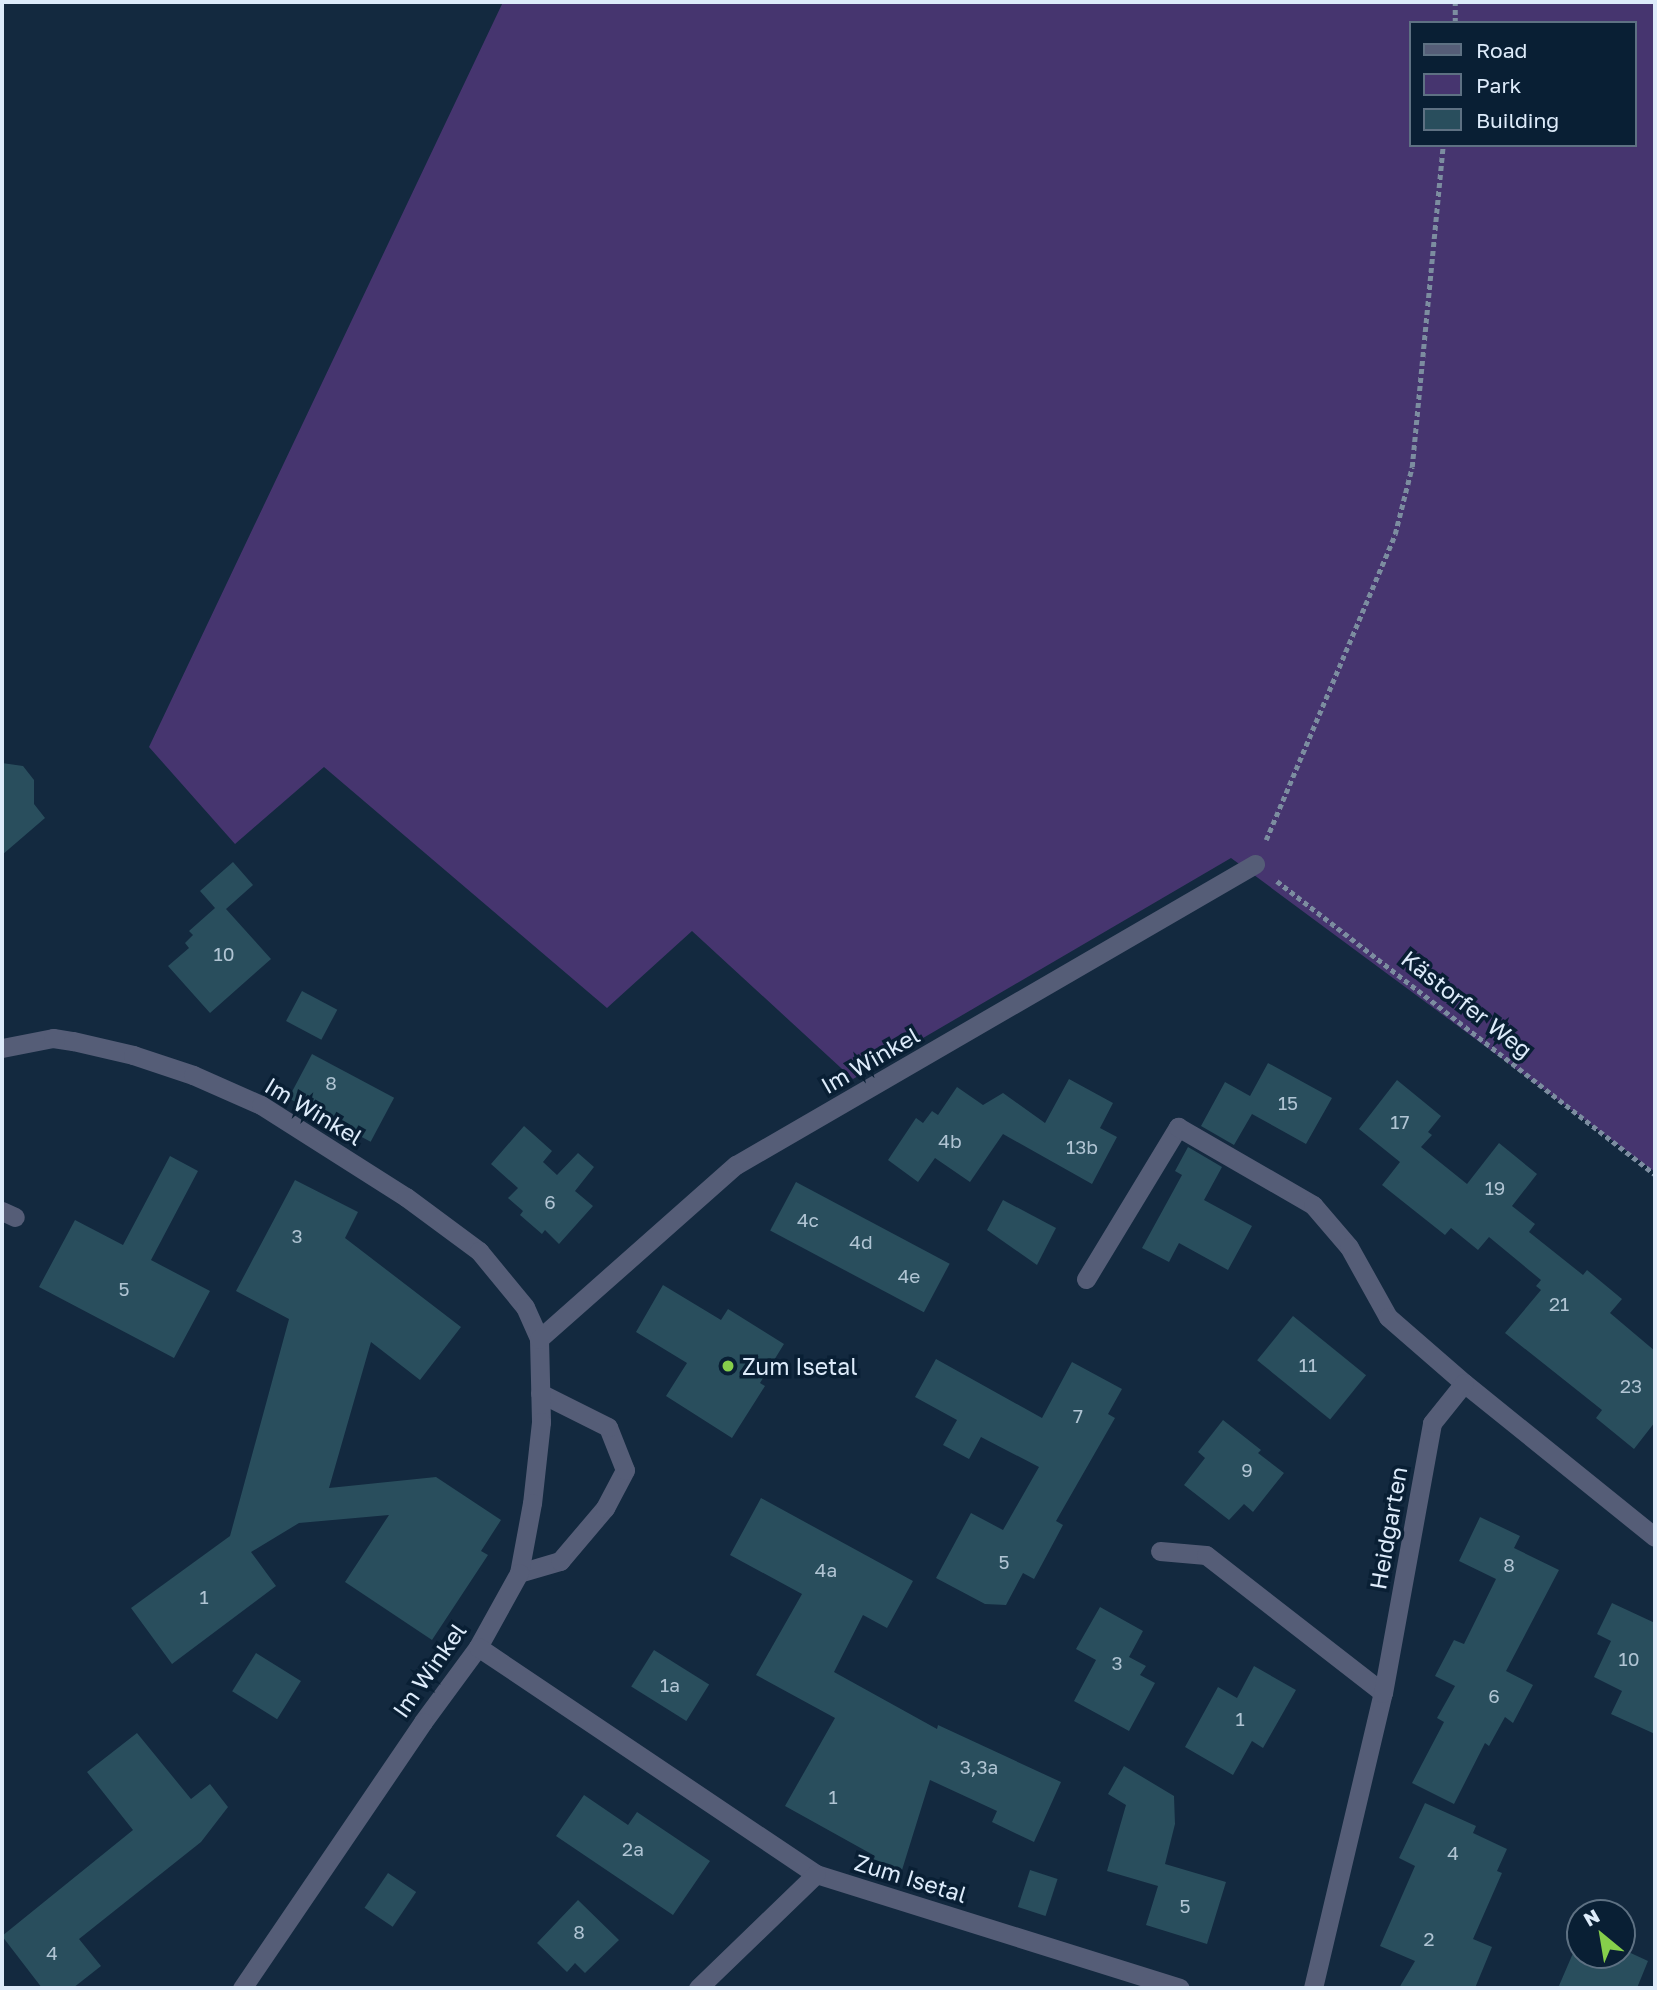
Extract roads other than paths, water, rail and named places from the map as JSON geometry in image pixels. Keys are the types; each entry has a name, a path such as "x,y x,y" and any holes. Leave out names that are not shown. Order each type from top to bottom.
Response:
{"street":[{"name":"Im Winkel","path":"539,1339 737,1165 1255,864"},
{"name":"Im Winkel","path":"2,1048 53,1038 73,1041 133,1055 193,1075 261,1105 406,1197 479,1251 525,1307 539,1339 541,1422 534,1490 519,1573 478,1647 423,1722 242,1988"},
{"path":"1086,1279 1178,1127 1313,1205 1349,1247 1388,1317 1464,1383 1655,1537"},
{"name":"Heidgarten","path":"1312,1988 1383,1693 1432,1423 1464,1383"},
{"path":"519,1573 560,1561 604,1508 625,1470 608,1427 540,1393"},
{"path":"1160,1551 1206,1555 1383,1693"},
{"name":"Zum Isetal","path":"478,1647 816,1874 1180,1988"},
{"path":"698,1988 816,1874"}],"place":[{"name":"Zum Isetal","path":"728,1366"}]}
